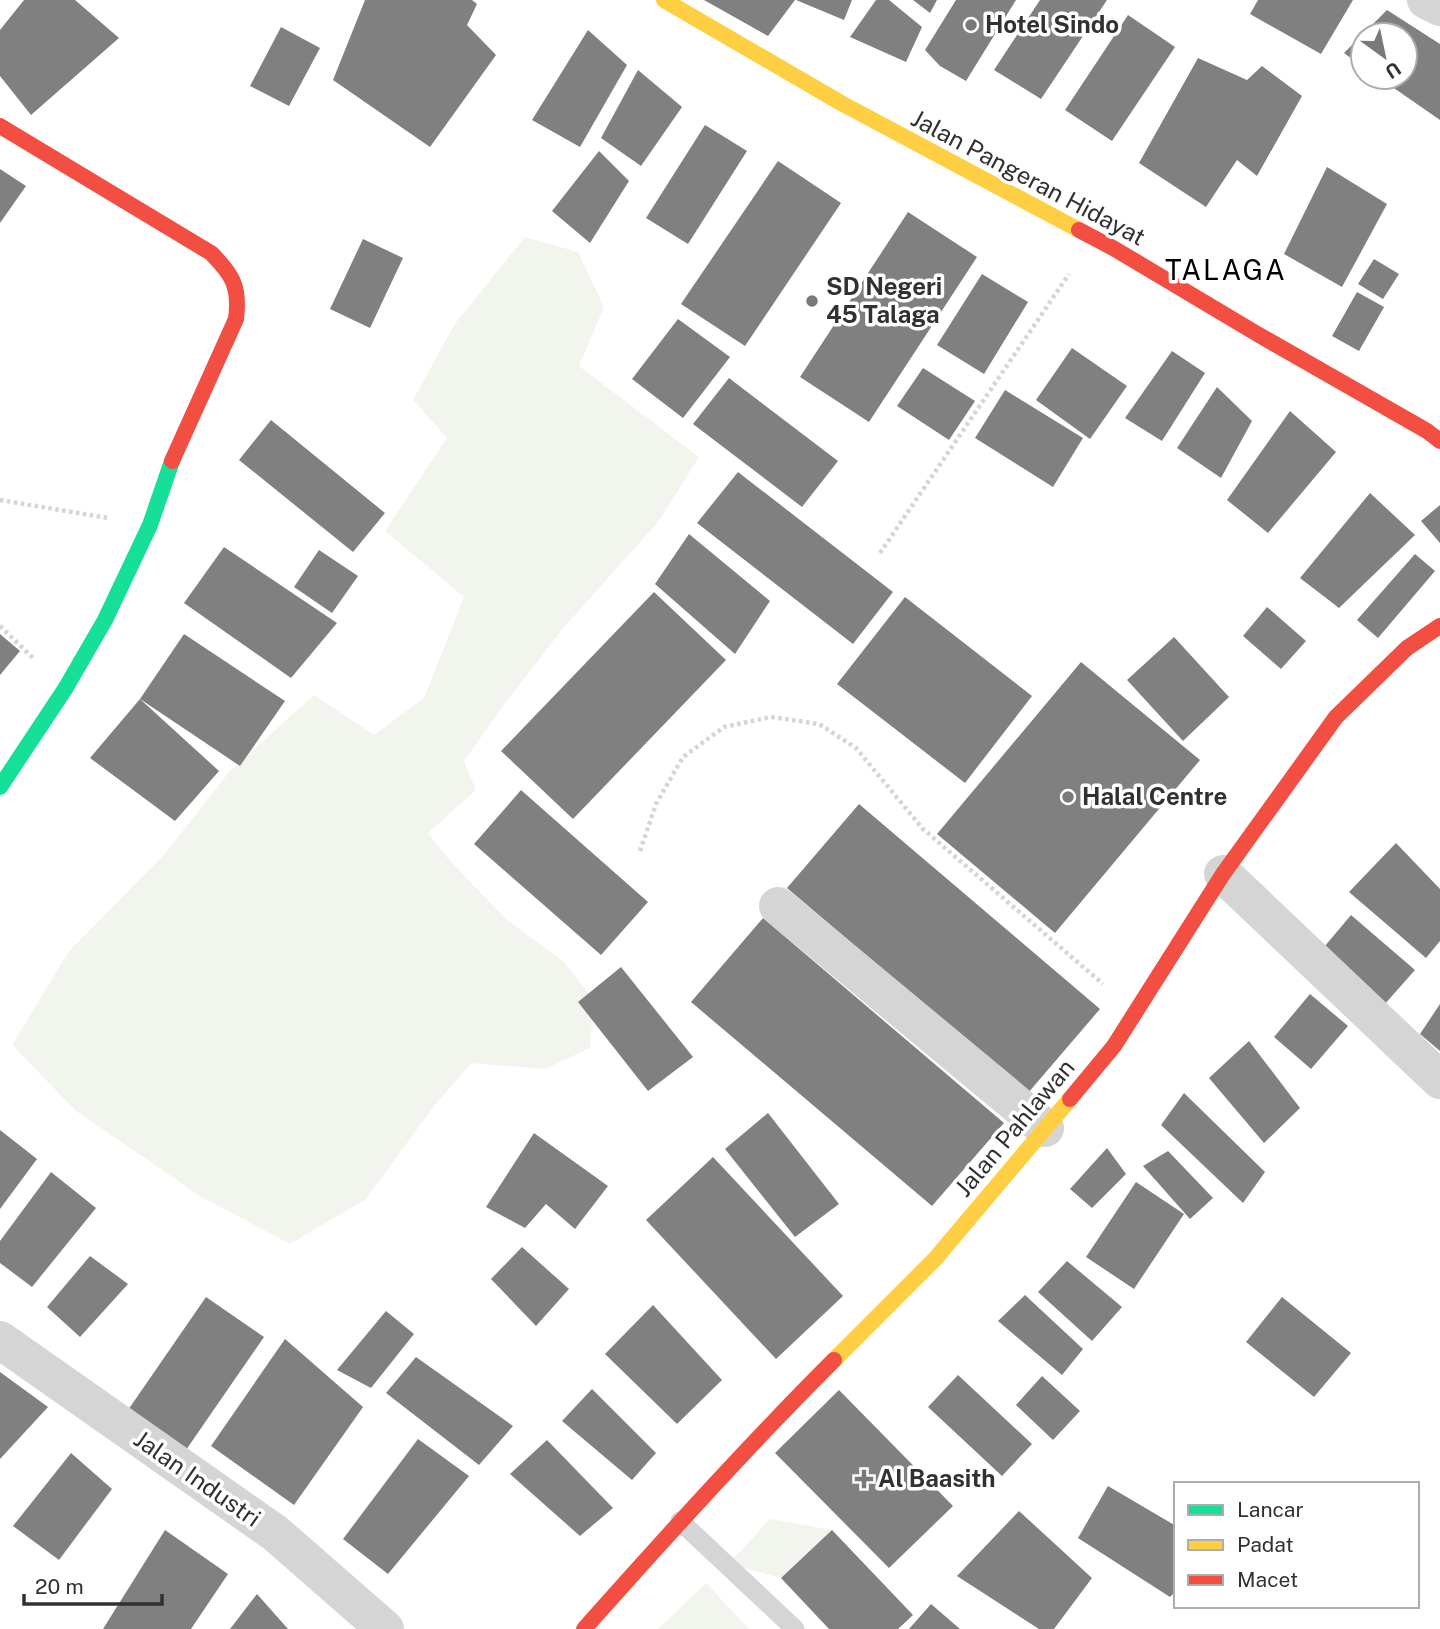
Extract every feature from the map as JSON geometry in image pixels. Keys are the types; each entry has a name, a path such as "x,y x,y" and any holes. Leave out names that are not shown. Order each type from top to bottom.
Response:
{"street":[{"name":"Jalan Pangeran Hidayat","path":"664,0 841,103 1124,255 1427,430 1440,441"},
{"path":"1426,0 1440,7"},
{"path":"0,126 211,253 228,270 239,301 236,319 170,466 150,525 105,620 65,688 0,788"},
{"name":"Jalan Pahlawan","path":"584,1629 782,1412 935,1259 1114,1046 1223,874 1336,717 1407,648 1440,626"},
{"path":"1223,874 1440,1080"},
{"path":"778,906 1045,1128"},
{"name":"Jalan Industri","path":"0,1340 275,1533 385,1629"}],"lane":[{"path":"680,1521 794,1629"}],"path":[{"path":"880,553 1094,239"},
{"path":"0,500 150,525"},
{"path":"640,851 656,804 683,757 724,727 771,716 819,724 856,748 923,829 1135,1012"}],"shaded area":[{"path":"525,237 578,252 604,307 579,366 699,457 659,521 564,627 464,761 476,790 428,833 450,861 507,920 563,961 594,1000 590,1048 545,1069 471,1063 434,1106 366,1199 290,1244 200,1196 76,1111 12,1045 69,951 163,856 230,771 314,695 374,735 424,698 464,597 385,531 447,438 413,400 454,325"},
{"path":"770,1519 832,1530 781,1578 729,1564"},
{"path":"706,1583 749,1629 658,1629"}],"building":[{"path":"24,0 75,0 119,38 31,115 0,76 0,30"},
{"path":"365,0 472,0 477,4 467,25 496,55 430,147 333,80"},
{"path":"704,0 795,0 768,36"},
{"path":"796,0 852,0 844,20"},
{"path":"876,0 889,0 922,27 906,62 850,37"},
{"path":"913,0 937,0 930,13"},
{"name":"Hotel Sindo","path":"956,0 1016,0 966,81 940,66 925,50"},
{"path":"1040,0 1107,0 1041,99 994,70"},
{"path":"1258,0 1353,0 1321,54 1250,14"},
{"path":"1387,10 1404,21 1376,21"},
{"path":"1128,15 1175,47 1112,141 1065,110"},
{"path":"281,27 320,48 289,106 250,86"},
{"path":"588,30 627,65 580,147 532,120"},
{"path":"1419,31 1440,44 1440,120 1398,91 1419,91"},
{"path":"1198,58 1247,80 1262,66 1302,96 1257,176 1237,160 1206,207 1139,163"},
{"path":"638,70 682,107 641,166 601,138"},
{"path":"705,125 747,151 688,244 646,218"},
{"path":"599,151 629,181 590,243 552,211"},
{"path":"778,161 841,203 745,346 681,304"},
{"path":"1327,167 1387,204 1342,287 1284,254"},
{"path":"0,169 26,186 0,223"},
{"path":"908,212 977,257 869,422 800,377"},
{"path":"363,239 403,258 370,328 330,309"},
{"path":"1374,259 1399,274 1383,299 1358,284"},
{"path":"982,274 1028,302 984,374 937,345"},
{"path":"1357,292 1384,307 1359,351 1332,336"},
{"path":"678,319 730,357 683,418 632,379"},
{"path":"1072,348 1127,386 1090,439 1036,400"},
{"path":"1172,351 1205,373 1162,441 1125,418"},
{"path":"923,368 975,401 949,440 897,406"},
{"path":"729,378 838,461 802,507 693,424"},
{"path":"1217,387 1252,421 1221,478 1177,448"},
{"path":"1005,390 1083,438 1053,487 975,438"},
{"path":"1290,411 1336,452 1268,533 1227,500"},
{"path":"271,420 385,513 353,552 239,460"},
{"path":"738,472 893,592 853,644 697,523"},
{"path":"1370,493 1415,535 1339,608 1300,578"},
{"path":"1440,505 1440,543 1421,521"},
{"path":"689,534 770,601 735,654 655,584"},
{"path":"224,547 337,623 291,678 184,603"},
{"path":"319,550 358,576 332,613 294,587"},
{"path":"1415,554 1435,571 1378,638 1357,620"},
{"path":"654,592 726,660 573,819 501,751"},
{"path":"905,597 1032,696 965,783 837,684"},
{"path":"1267,607 1306,641 1281,669 1243,636"},
{"path":"0,634 20,651 0,675"},
{"path":"184,634 285,701 240,766 140,699"},
{"path":"1174,637 1229,697 1183,741 1127,680"},
{"name":"Halal Centre","path":"1081,662 1200,760 1055,933 937,834"},
{"path":"140,699 219,771 175,821 90,758"},
{"path":"521,790 648,902 601,955 474,844"},
{"path":"859,804 1100,1009 1028,1093 787,888"},
{"path":"1396,843 1440,889 1440,941 1426,958 1349,892"},
{"path":"1351,915 1415,970 1376,1014 1314,959"},
{"path":"763,918 1004,1123 932,1206 691,1002"},
{"path":"621,967 693,1057 648,1091 578,1002"},
{"path":"1310,994 1348,1026 1311,1069 1274,1037"},
{"path":"1440,1004 1440,1051 1420,1034"},
{"path":"1249,1041 1300,1108 1264,1143 1209,1078"},
{"path":"1184,1093 1265,1172 1243,1203 1161,1125"},
{"path":"768,1113 839,1204 795,1237 725,1149"},
{"path":"0,1130 37,1159 0,1209"},
{"path":"534,1133 608,1186 575,1229 546,1204 525,1228 486,1207"},
{"path":"1107,1148 1126,1174 1092,1208 1070,1189"},
{"path":"1168,1151 1213,1198 1190,1219 1143,1166"},
{"path":"713,1157 843,1296 776,1359 646,1220"},
{"path":"51,1172 96,1208 32,1287 0,1263 0,1241"},
{"path":"1136,1182 1184,1214 1134,1289 1086,1257"},
{"path":"522,1247 569,1289 536,1326 491,1279"},
{"path":"90,1256 128,1284 80,1337 47,1307"},
{"path":"1067,1261 1122,1307 1092,1341 1038,1292"},
{"path":"1025,1295 1083,1349 1062,1375 998,1321"},
{"path":"206,1297 264,1337 186,1450 128,1410"},
{"path":"1282,1297 1351,1353 1314,1397 1246,1342"},
{"path":"653,1305 722,1380 677,1424 605,1354"},
{"path":"386,1311 414,1334 371,1388 337,1370"},
{"path":"285,1339 363,1407 294,1505 211,1446"},
{"path":"416,1357 513,1426 479,1465 386,1393"},
{"path":"0,1372 48,1407 0,1459"},
{"path":"958,1375 1032,1444 1002,1476 928,1407"},
{"path":"1042,1376 1080,1411 1053,1440 1016,1405"},
{"path":"592,1389 656,1453 632,1480 562,1421"},
{"name":"Al Baasith","path":"839,1390 953,1506 889,1568 775,1453"},
{"path":"418,1439 469,1476 388,1574 343,1539"},
{"path":"547,1440 613,1508 580,1536 510,1474"},
{"path":"71,1453 112,1489 59,1560 13,1526"},
{"path":"1108,1486 1174,1525 1174,1593 1170,1597 1078,1538"},
{"path":"1019,1511 1092,1578 1054,1629 1039,1629 957,1576"},
{"path":"165,1530 228,1574 191,1629 103,1629"},
{"path":"832,1530 913,1615 898,1629 829,1629 781,1578"},
{"path":"257,1594 288,1629 230,1629"},
{"path":"931,1604 960,1629 909,1629"}],"traffic: fast":[{"path":"0,787 65,689 105,620 150,525 172,461"}],"traffic: slow":[{"path":"664,0 841,103 1079,230"},
{"path":"834,1360 935,1259 1070,1099"}],"traffic: jam":[{"path":"0,126 211,253 230,275 236,290 236,319 172,461"},
{"path":"1079,230 1440,441"},
{"path":"1070,1099 1114,1046 1223,874 1336,717 1407,648 1440,626"},
{"path":"584,1629 676,1526 834,1360"}],"place":[{"name":"Hotel Sindo","path":"971,25"},
{"name":"SD Negeri 45 Talaga","path":"812,301"},
{"name":"Halal Centre","path":"1068,797"},
{"name":"Al Baasith","path":"864,1479"}],"district":[{"name":"TALAGA","path":"1226,270"}]}
